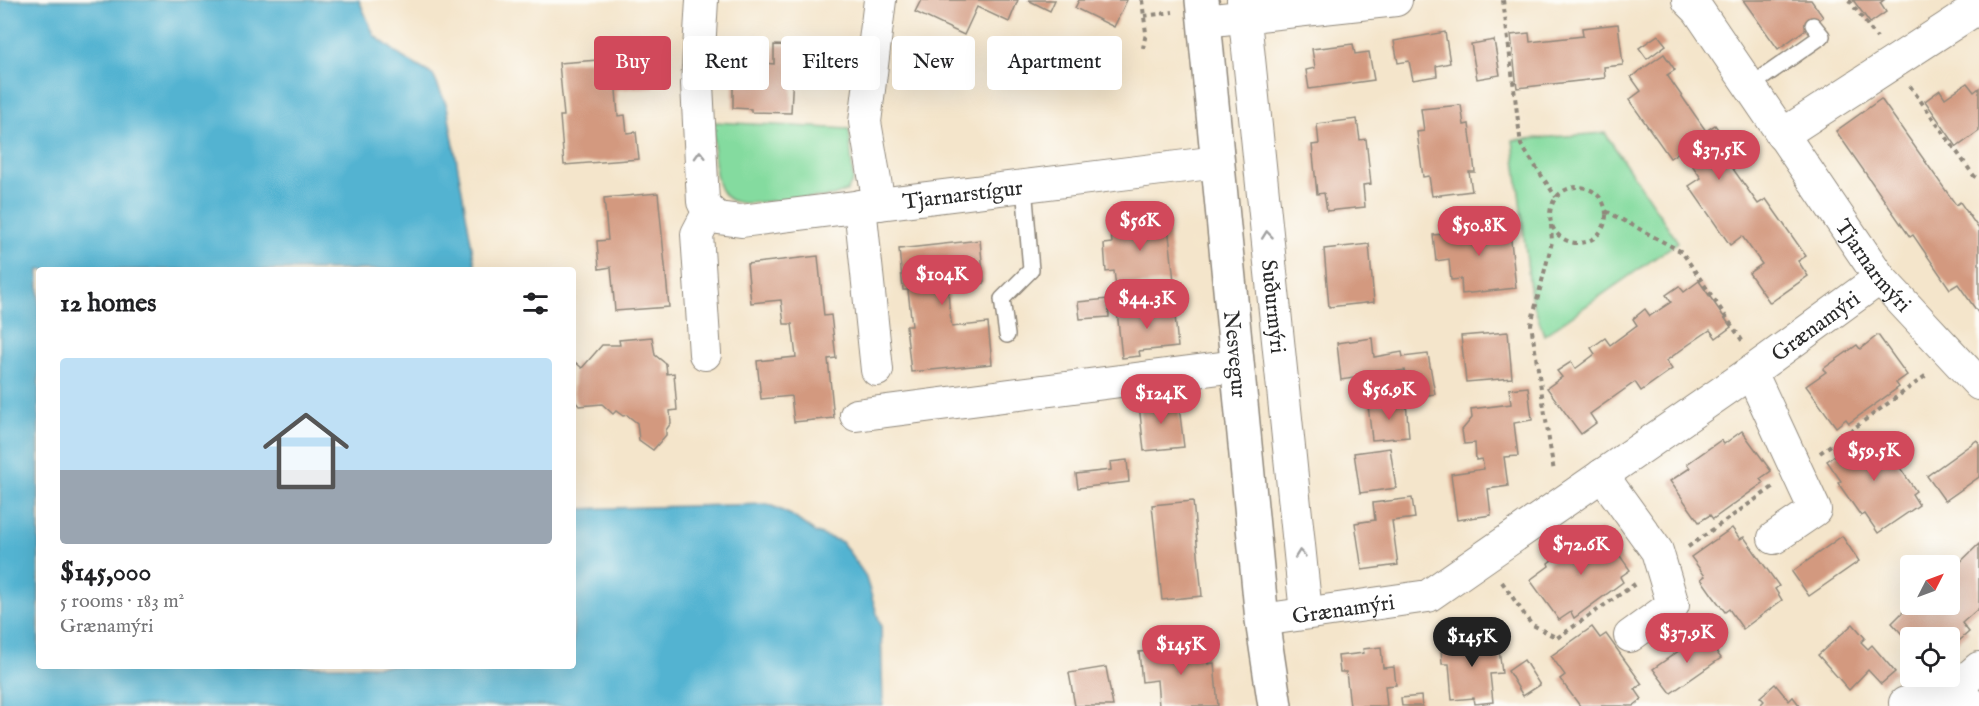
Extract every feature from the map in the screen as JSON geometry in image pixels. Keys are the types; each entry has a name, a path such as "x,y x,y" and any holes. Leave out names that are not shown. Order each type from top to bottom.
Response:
{"street":[{"path":"702,0 697,84 703,202 709,211 697,234 705,354"},
{"path":"877,370 865,122 880,0"},
{"path":"1194,11 1396,0"},
{"name":"Tjarnarmýri","path":"1688,0 1698,10 1880,278 1969,368"},
{"path":"1782,135 1979,7"},
{"name":"Suðurmýri","path":"1244,8 1306,613"},
{"name":"Nesvegur","path":"1194,11 1218,162 1262,620 1275,706"},
{"name":"Tjarnarstígur","path":"709,211 718,219 741,221 1218,162"},
{"name":"Grænamýri","path":"1262,620 1428,596 1880,278"},
{"path":"856,416 1236,366"},
{"name":"Grænamýri","path":"1755,368 1815,510 1774,538"},
{"path":"1602,475 1656,551 1673,605 1630,636"},
{"path":"1905,703 1969,687"}],"lane":[{"path":"1749,87 1822,36 1813,25"},
{"path":"1007,335 1002,299 1031,270 1024,186"}],"path":[{"path":"1142,0 1146,33 1143,48"},
{"path":"1503,0 1521,145 1556,197"},
{"path":"1849,0 1974,176 1979,179"},
{"path":"1144,16 1194,11"},
{"path":"1551,225 1556,233 1571,243 1580,244 1589,241 1603,229 1606,220 1603,202 1590,189 1581,187 1572,187 1556,197 1550,210 1552,242 1532,324 1559,505"},
{"path":"1606,211 1682,252 1755,368"},
{"path":"1484,557 1531,624 1557,638 1797,470 1969,368"}],"green space":[{"path":"714,122 849,129 853,180 847,191 833,196 749,203 731,200 719,187 717,179 714,159"},
{"path":"1605,133 1678,242 1544,335 1531,297 1513,140"}],"water":[{"path":"0,0 359,0 374,35 402,57 433,75 447,106 475,267 36,267 36,669 576,669 576,509 768,504 791,515 816,533 842,542 865,575 881,626 883,706 0,706"}],"building":[{"path":"921,0 1018,0 1009,22 977,7 964,35 915,12"},
{"path":"1028,0 1055,0 1050,11"},
{"path":"1079,0 1127,0 1114,27 1075,8"},
{"path":"1743,0 1811,0 1823,17 1778,49"},
{"path":"1853,0 1884,0 1880,3 1886,12 1870,23"},
{"path":"1618,24 1623,65 1604,67 1605,78 1517,88 1511,35 1529,33 1530,42 1583,36 1582,28"},
{"path":"1445,32 1450,63 1436,66 1437,76 1413,80 1409,61 1398,63 1394,41"},
{"path":"1658,35 1666,45 1647,59 1639,48"},
{"path":"1494,40 1500,75 1477,79 1471,44"},
{"path":"1353,44 1355,54 1369,52 1374,80 1309,89 1306,70 1315,68 1312,49"},
{"path":"774,45 781,45 781,90 792,90 791,113 751,112 751,109 733,108 733,90 769,90 769,64 774,64"},
{"path":"1664,54 1675,70 1667,75 1706,131 1715,125 1737,156 1728,162 1758,204 1766,199 1806,256 1798,261 1808,276 1770,303 1749,273 1762,264 1742,236 1730,245 1689,186 1701,178 1682,150 1670,158 1629,100 1641,91 1631,77"},
{"path":"594,60 594,90 616,90 618,116 625,115 627,133 636,132 639,159 564,165 560,116 564,116 559,63"},
{"path":"1967,83 1974,92 1979,88 1979,131 1957,147 1925,101 1940,90 1945,98"},
{"path":"1881,99 1956,205 1960,202 1979,229 1979,314 1958,284 1950,289 1913,235 1910,237 1836,131"},
{"path":"1461,105 1464,125 1469,124 1475,172 1469,172 1472,191 1432,196 1429,176 1423,177 1417,132 1424,131 1421,109"},
{"path":"1357,119 1360,140 1366,139 1371,184 1363,185 1365,207 1327,211 1324,193 1317,194 1312,145 1319,144 1317,124"},
{"path":"658,193 669,307 615,311 611,267 599,269 597,241 608,240 604,198"},
{"path":"1167,216 1174,281 1116,287 1114,271 1106,272 1104,244 1112,243 1110,222"},
{"path":"1509,222 1516,288 1462,294 1461,279 1451,280 1449,259 1436,261 1433,235 1445,234 1445,229"},
{"path":"980,240 984,283 948,287 949,306 952,327 988,323 992,364 911,372 906,326 912,326 908,290 903,290 899,249"},
{"path":"1369,244 1374,302 1329,307 1324,249"},
{"path":"818,256 824,316 831,315 836,358 828,359 834,418 794,422 791,396 761,399 757,361 796,357 792,324 784,324 781,300 751,303 747,264"},
{"path":"1699,281 1731,327 1716,338 1710,330 1666,361 1672,369 1641,391 1635,382 1590,414 1596,423 1581,434 1547,388 1562,377 1557,371 1571,362 1575,369 1595,354 1591,348 1605,338 1610,345 1637,325 1633,319 1645,309 1650,316 1671,302 1666,295 1679,286 1684,292"},
{"path":"1108,299 1109,317 1080,319 1078,302"},
{"path":"1174,305 1178,347 1139,351 1140,356 1122,358 1117,311"},
{"path":"1508,332 1512,378 1466,382 1461,336"},
{"path":"1878,335 1907,375 1896,383 1899,387 1849,423 1846,419 1836,427 1806,386 1826,372 1823,369 1857,345 1860,349"},
{"path":"652,337 655,355 666,364 667,374 674,373 677,410 670,411 671,423 666,430 666,435 653,450 639,440 637,423 627,415 623,416 616,411 613,414 602,404 579,406 576,402 576,363 582,368 602,345 620,345 619,340"},
{"path":"1372,338 1374,357 1402,352 1403,357 1428,354 1435,394 1409,398 1405,370 1341,380 1337,343"},
{"path":"1528,387 1532,420 1514,423 1518,456 1504,457 1508,486 1488,489 1491,515 1457,520 1451,474 1484,469 1482,459 1476,460 1475,443 1464,444 1462,430 1472,418 1471,409 1511,404 1509,389"},
{"path":"1178,399 1184,447 1144,451 1139,404"},
{"path":"1406,402 1409,437 1372,440 1368,405"},
{"path":"1742,431 1771,471 1760,479 1763,483 1713,519 1710,515 1699,522 1670,481 1690,468 1687,464 1721,440 1724,444"},
{"path":"1868,433 1876,444 1881,440 1916,491 1912,494 1919,505 1878,533 1865,514 1861,516 1838,483 1841,481 1827,461"},
{"path":"1977,440 1979,443 1979,477 1945,501 1927,476"},
{"path":"1390,448 1396,488 1360,493 1354,453"},
{"path":"1127,460 1129,482 1078,488 1076,474 1111,470 1110,462"},
{"path":"1412,498 1415,518 1392,521 1398,565 1362,570 1355,523 1375,520 1373,503"},
{"path":"1193,501 1202,596 1162,600 1152,505"},
{"path":"1732,528 1740,539 1744,537 1779,586 1775,589 1782,600 1743,629 1729,609 1725,612 1713,596 1701,579 1705,576 1691,557"},
{"path":"1601,529 1630,570 1620,577 1623,582 1574,618 1571,612 1559,620 1530,580 1580,539 1583,542"},
{"path":"1842,536 1859,561 1809,596 1792,572"},
{"path":"1979,544 1979,608 1962,623 1969,632 1960,640 1960,627 1900,627 1900,632 1892,623 1900,615 1960,615 1960,562"},
{"path":"1853,624 1865,638 1861,642 1868,649 1872,645 1895,672 1881,684 1868,670 1849,690 1818,655"},
{"path":"1592,627 1600,638 1606,634 1642,684 1635,689 1642,699 1633,706 1580,706 1560,679 1565,675 1551,656"},
{"path":"1703,634 1721,658 1671,693 1653,669"},
{"path":"1486,635 1488,650 1499,649 1502,673 1490,674 1493,702 1475,704 1474,698 1452,700 1449,664 1442,664 1441,646 1447,646 1446,643 1466,641 1466,637"},
{"path":"1207,645 1208,664 1214,663 1218,706 1159,706 1157,680 1142,682 1139,652"},
{"path":"1381,647 1383,668 1394,667 1396,685 1385,686 1387,706 1350,706 1346,672 1340,672 1338,656 1364,653 1363,649"},
{"path":"1524,660 1540,685 1523,696 1508,671"},
{"path":"1106,667 1113,706 1075,706 1069,673"},
{"path":"1775,684 1789,701 1793,697 1800,706 1759,706 1764,701 1760,697"},
{"path":"1421,696 1422,706 1402,706 1401,698"}]}
